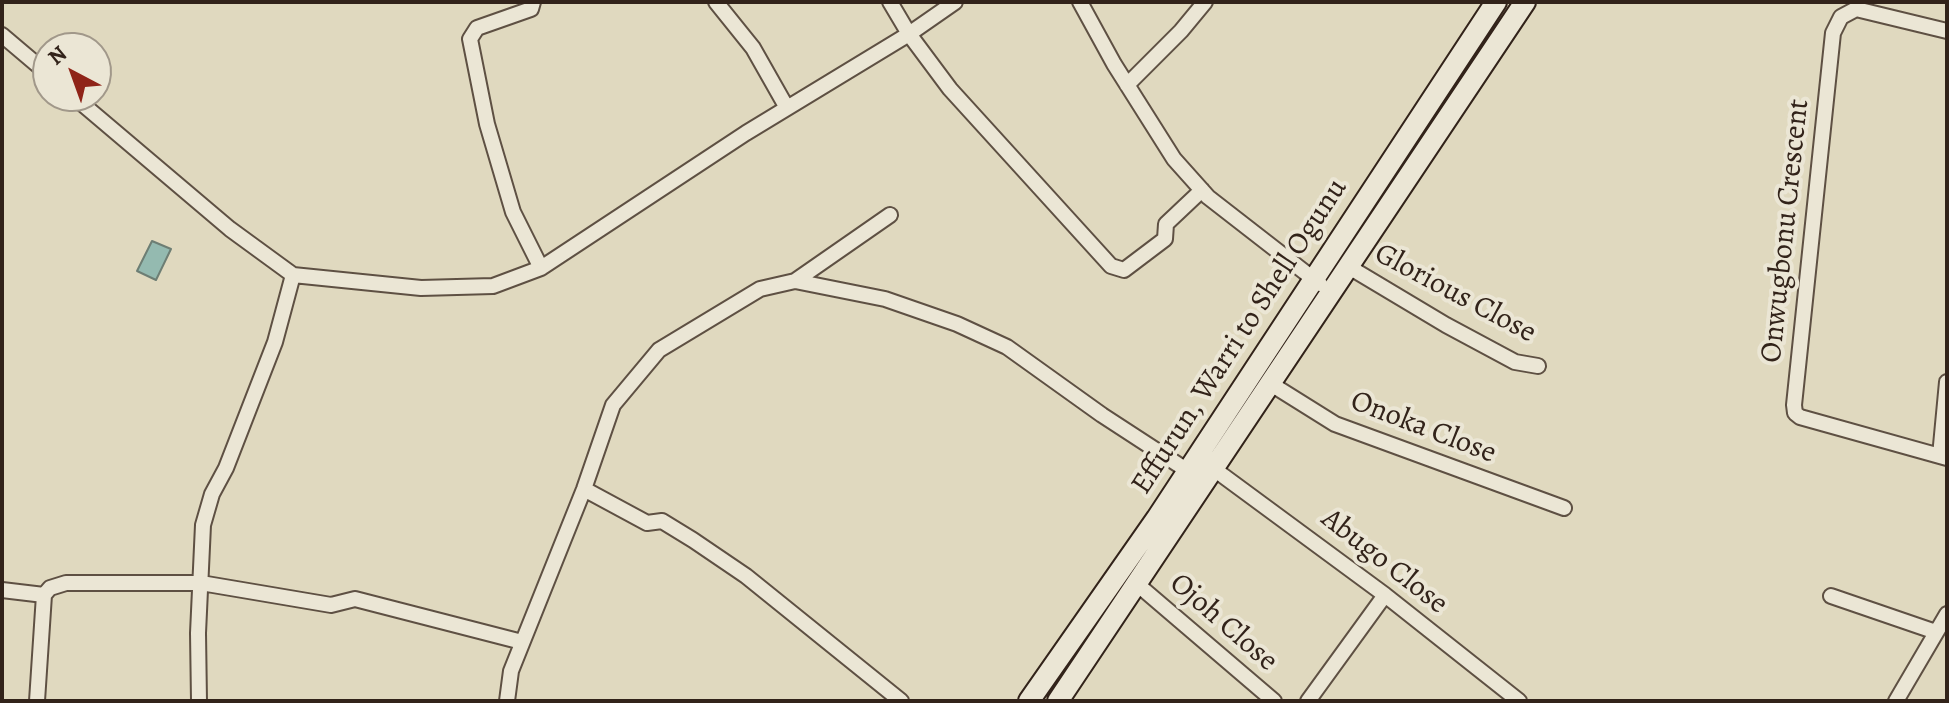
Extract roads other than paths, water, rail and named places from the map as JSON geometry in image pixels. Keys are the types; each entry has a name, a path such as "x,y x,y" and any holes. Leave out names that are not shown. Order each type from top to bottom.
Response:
{"main road":[{"name":"Effurun, Warri to Shell Ogunu","path":"1029,701 1188,471 1322,285 1496,2"},
{"name":"Effurun, Warri to Shell Ogunu","path":"1058,701 1271,384 1322,285 1349,267 1525,2"}],"street":[{"path":"533,2 531,9 477,28 470,39 487,124 513,212 541,268"},
{"path":"716,2 753,48 787,108"},
{"path":"890,2 909,34 950,89 1111,266 1124,270 1165,239 1166,224 1202,190"},
{"path":"92,112 230,229 293,275 421,288 493,286 541,268 955,2"},
{"path":"1080,2 1174,159 1202,190 1322,285"},
{"path":"1127,85 1205,2"},
{"name":"Onwugbonu Crescent","path":"1943,457 1800,417 1795,413 1794,405 1833,33 1841,17 1856,9 1947,31"},
{"path":"2,35 32,60"},
{"path":"507,701 511,671 584,489 613,405 659,350 760,289 795,281 890,215"},
{"name":"Glorious Close","path":"1349,267 1515,362 1538,366"},
{"path":"199,701 198,633 203,525 212,494 254,401 275,342 293,275"},
{"path":"795,281 885,299 957,324 1007,347 1102,415 1188,471"},
{"path":"1943,457 1947,382"},
{"name":"Onoka Close","path":"1271,384 1335,424 1564,508"},
{"name":"Abugo Close","path":"1214,469 1385,595 1519,701"},
{"path":"584,489 647,523 662,521 693,540 746,576 901,701"},
{"path":"37,701 44,595 50,588 66,583 201,583 331,605 355,599 522,642"},
{"name":"Ojoh Close","path":"1137,584 1274,701"},
{"path":"2,590 44,595"},
{"path":"1308,701 1385,595"},
{"path":"1831,596 1936,632"},
{"path":"1896,701 1947,614"}],"water":[{"path":"152,241 171,249 156,280 137,271"}]}
